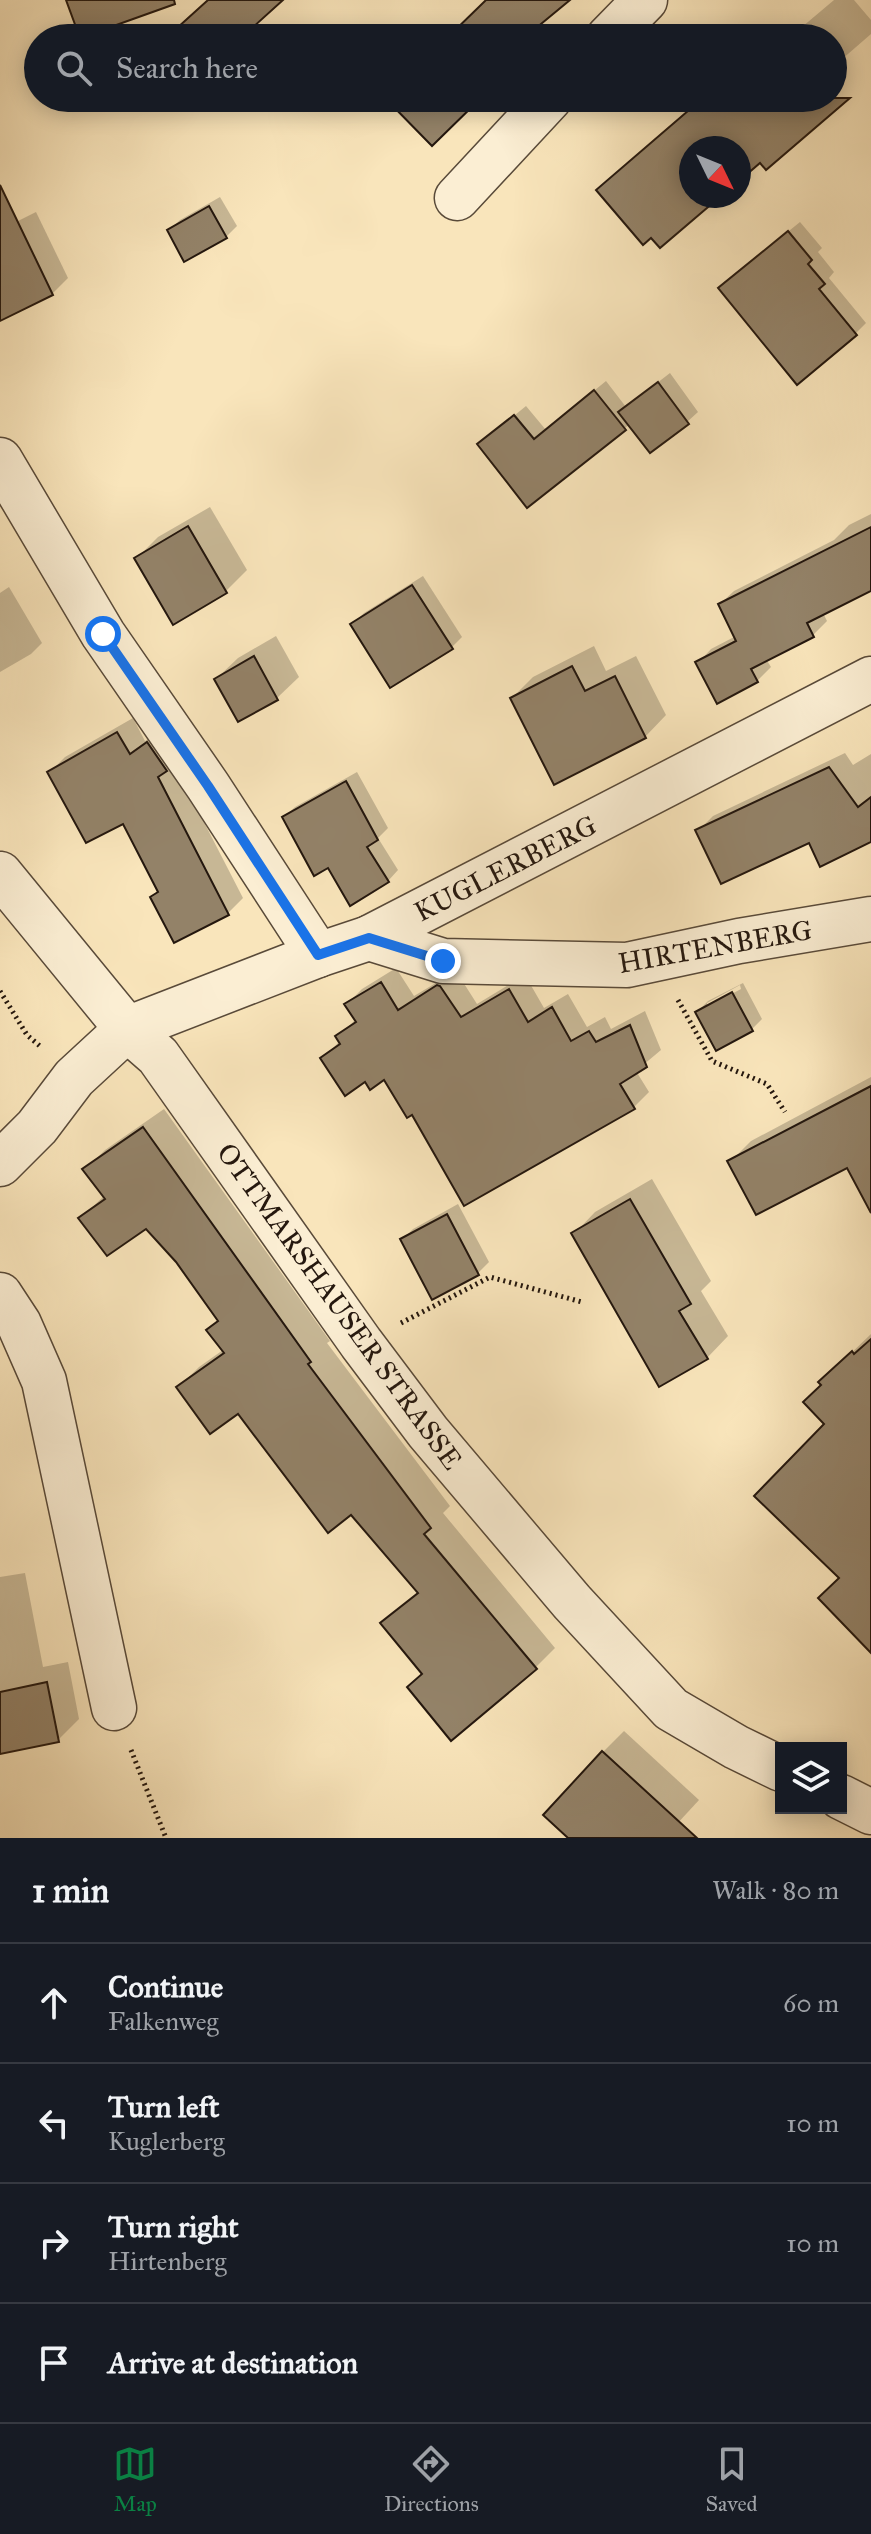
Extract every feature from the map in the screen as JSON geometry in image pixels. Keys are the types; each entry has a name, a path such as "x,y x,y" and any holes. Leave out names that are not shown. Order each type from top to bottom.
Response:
{"street":[{"path":"622,24 645,0"},
{"path":"457,198 537,112"},
{"path":"0,460 103,634 208,786 318,955"},
{"name":"KUGLERBERG","path":"127,1029 369,938 871,679"},
{"name":"OTTMARSHAUSER STRASSE","path":"0,874 127,1029 158,1056 361,1343 428,1432 572,1602 671,1709 775,1766"},
{"name":"HIRTENBERG","path":"369,938 443,961 627,965 739,941 871,919"},
{"path":"0,1164 37,1127 74,1078 127,1029"},
{"path":"0,1295 19,1324 44,1381 114,1708"},
{"path":"847,1800 871,1812"}],"path":[{"path":"655,960 712,1061 767,1084 785,1112"},
{"path":"0,991 27,1035 74,1078"},
{"path":"361,1343 490,1277 582,1302"},
{"path":"114,1708 166,1838"}],"building":[{"path":"66,0 174,0 175,4 119,24 75,24"},
{"path":"208,0 283,0 256,24 181,24"},
{"path":"486,0 570,0 541,24 461,24"},
{"path":"399,112 467,112 432,146"},
{"path":"687,112 834,112 766,170 760,163 751,171 751,136 679,136 679,208 707,208 660,248 651,238 643,245 596,190"},
{"path":"0,185 53,295 0,321"},
{"path":"209,206 227,238 184,262 167,230"},
{"path":"788,231 812,260 808,264 825,284 819,289 857,335 797,385 718,288"},
{"path":"658,382 689,424 650,453 618,412"},
{"path":"594,390 626,430 527,508 477,444 514,415 534,439"},
{"path":"188,526 227,593 173,625 134,558"},
{"path":"871,527 871,591 807,623 814,637 751,669 758,682 717,704 695,662 736,641 718,604"},
{"path":"412,585 453,649 390,688 350,624"},
{"path":"254,656 278,700 238,722 214,679"},
{"path":"572,666 585,691 615,676 646,738 554,785 510,698"},
{"path":"117,732 130,754 147,742 167,771 158,777 229,915 174,943 150,897 158,892 123,824 86,843 47,772"},
{"path":"829,767 858,807 871,797 871,842 820,867 809,843 721,884 695,830"},
{"path":"346,781 378,840 367,847 389,882 350,906 328,868 314,876 282,817"},
{"path":"381,982 398,1010 440,986 461,1017 509,989 528,1022 552,1007 571,1041 589,1031 596,1042 630,1025 647,1067 620,1084 635,1109 464,1206 412,1115 407,1118 384,1080 370,1090 365,1082 345,1096 320,1058 340,1044 335,1036 356,1022 344,1004"},
{"path":"732,992 753,1031 716,1051 695,1012"},
{"path":"871,1086 871,1213 847,1168 756,1215 727,1161"},
{"path":"143,1127 311,1362 308,1364 431,1528 424,1534 537,1669 451,1741 407,1687 422,1674 380,1623 418,1593 351,1515 328,1533 238,1414 210,1434 176,1387 224,1353 206,1330 218,1321 176,1262 146,1229 107,1256 78,1218 105,1199 82,1169"},
{"path":"630,1199 691,1304 679,1311 708,1359 659,1387 571,1233"},
{"path":"447,1214 479,1275 432,1300 400,1239"},
{"path":"871,1339 871,1653 818,1598 839,1578 754,1496 824,1424 803,1402 821,1385 818,1382 852,1351 854,1354"},
{"path":"47,1682 59,1742 0,1754 0,1692"},
{"path":"602,1751 697,1838 568,1838 543,1815"}],"route":[{"path":"103,634 208,786 318,955 369,938 443,961"}]}
